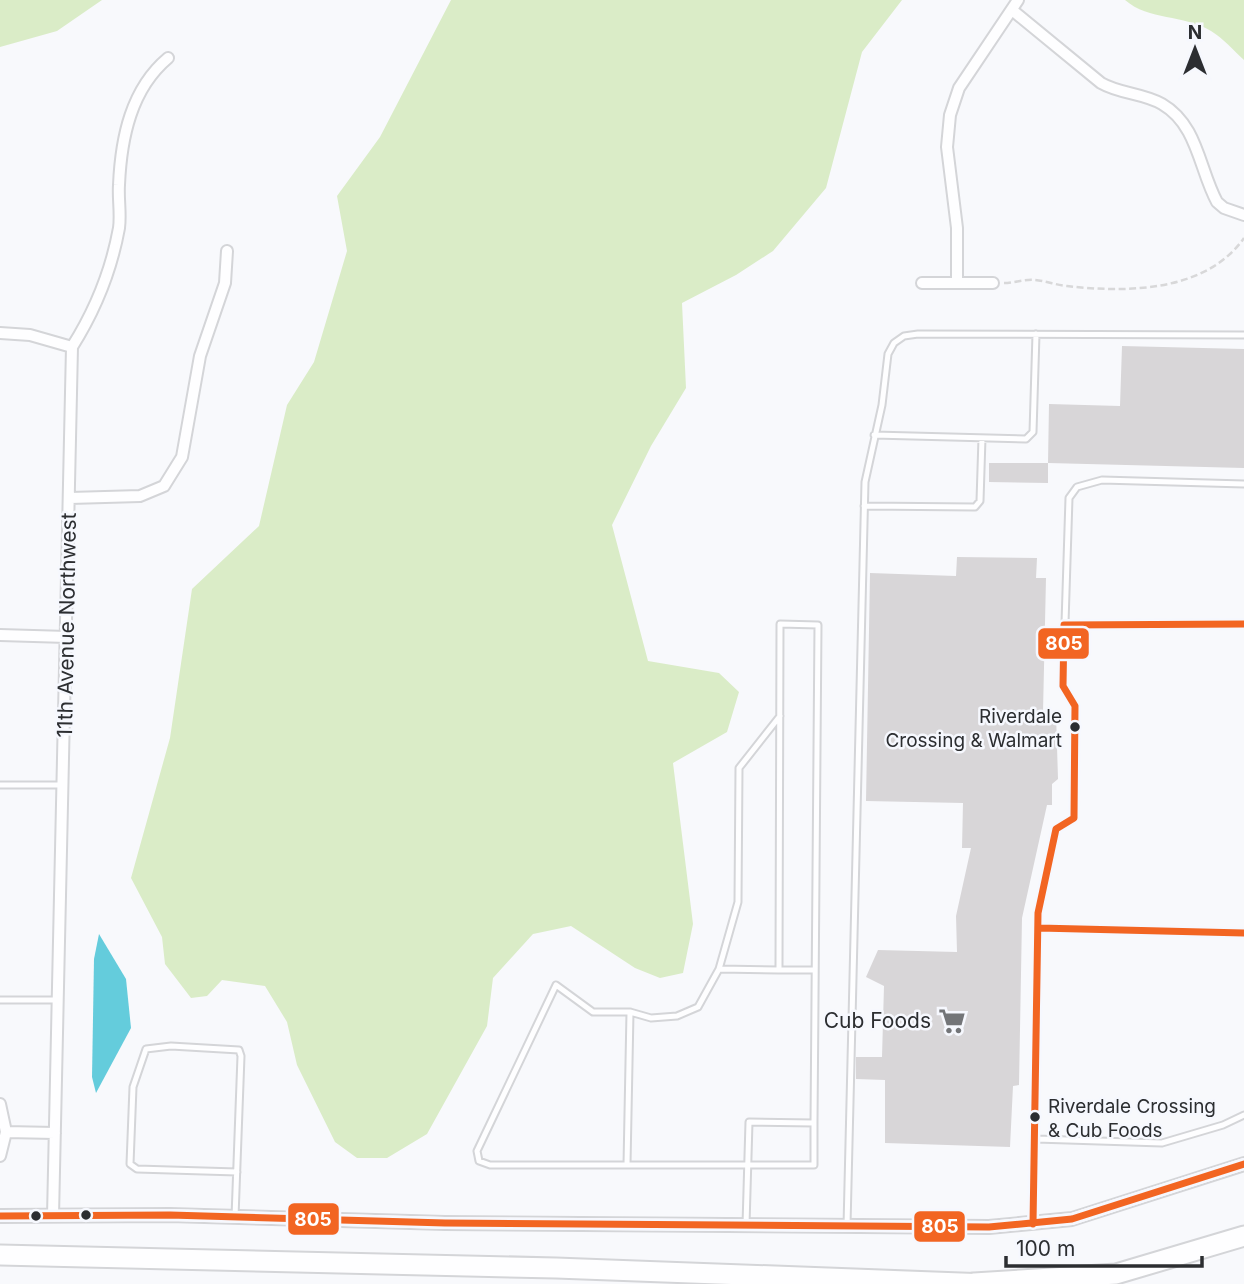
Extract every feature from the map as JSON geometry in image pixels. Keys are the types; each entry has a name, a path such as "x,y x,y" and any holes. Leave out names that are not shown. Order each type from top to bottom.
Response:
{"highway":[{"path":"974,1283 1116,1274 1244,1236"},
{"path":"0,1255 556,1268 988,1284"}],"street":[{"path":"957,283 957,228 947,147 950,115 959,88 1015,5 1101,83 1114,90 1144,95 1164,105 1178,117 1196,144 1217,202 1224,208 1244,215"},
{"name":"11th Avenue Northwest","path":"53,1216 72,347 103,289 111,264 120,224 121,148 127,125 138,94 156,68 168,58"},
{"path":"70,498 140,496 164,486 182,457 200,356 225,283 227,251"},
{"path":"922,283 993,283"},
{"path":"0,333 30,335 72,347"},
{"path":"0,635 67,637"},
{"path":"0,1104 6,1132 0,1156"},
{"path":"6,1132 55,1133"},
{"path":"0,1216 989,1227 1033,1224 1105,1210 1244,1164"}],"lane":[{"path":"874,435 1026,439 1033,432 1035,334"},
{"path":"847,1226 864,506 868,456 882,405 888,354 894,343 904,336 1244,335"},
{"path":"864,506 975,507 980,501 982,438"},
{"path":"1033,1224 1038,913 1056,829 1074,818 1075,706 1063,686 1066,519 1069,498 1077,487 1102,480 1244,484"},
{"path":"779,970 780,716 780,624 818,625 814,1165 490,1165 479,1161 477,1151 556,985 593,1012 630,1012 651,1018 677,1016 698,1007 719,969 738,902 739,768 780,716"},
{"path":"1064,625 1244,624"},
{"path":"0,785 63,785"},
{"path":"1039,928 1244,933"},
{"path":"719,969 815,970"},
{"path":"0,1000 58,1000"},
{"path":"627,1164 630,1012"},
{"path":"235,1217 237,1172 239,1122 239,1050 171,1046 146,1049 133,1087 130,1164 137,1169 237,1172"},
{"path":"1036,1139 1162,1143 1223,1125 1244,1115"},
{"path":"747,1225 749,1122 814,1123"}],"path":[{"path":"993,283 1031,280 1070,287 1102,288 1177,283 1219,264 1244,238"}],"green space":[{"path":"0,0 102,0 57,31 0,47"},
{"path":"451,0 902,0 862,52 826,188 773,251 736,275 682,303 686,388 651,446 612,525 648,661 719,673 739,692 727,732 673,763 693,924 683,973 660,978 635,968 571,926 533,934 493,978 487,1026 427,1134 387,1158 357,1158 335,1142 297,1065 287,1022 265,986 222,980 207,996 191,998 165,964 162,937 131,878 170,738 192,589 259,526 287,405 314,362 347,251 337,196 380,137"},
{"path":"1125,0 1244,0 1244,60 1211,31 1189,22 1155,15 1134,7"}],"water":[{"path":"99,934 126,979 131,1028 96,1093 92,1077 94,959"}],"building":[{"path":"1122,346 1244,349 1244,468 1048,463 1049,404 1120,406"},
{"path":"989,463 1048,463 1048,483 989,482"},
{"path":"957,557 1037,558 1036,578 1046,578 1043,712 1056,713 1058,779 1052,784 1052,805 1047,805 1022,918 1019,1085 1013,1086 1010,1147 885,1143 885,1080 856,1079 856,1057 882,1057 884,986 866,977 878,950 957,952 956,916 971,848 962,848 963,803 866,801 870,573 956,576"}],"transit line":[{"name":"805","path":"1033,1224 1038,913 1056,829 1074,818 1075,706 1063,686 1064,625 1244,624"},
{"name":"805","path":"1039,928 1244,933"},
{"name":"805","path":"0,1216 170,1215 445,1223 989,1227 1072,1219 1244,1164"}],"place":[{"name":"Riverdale Crossing & Walmart","path":"1075,727"},
{"name":"Cub Foods","path":"952,1021"},
{"name":"Riverdale Crossing & Cub Foods","path":"1035,1117"}]}
